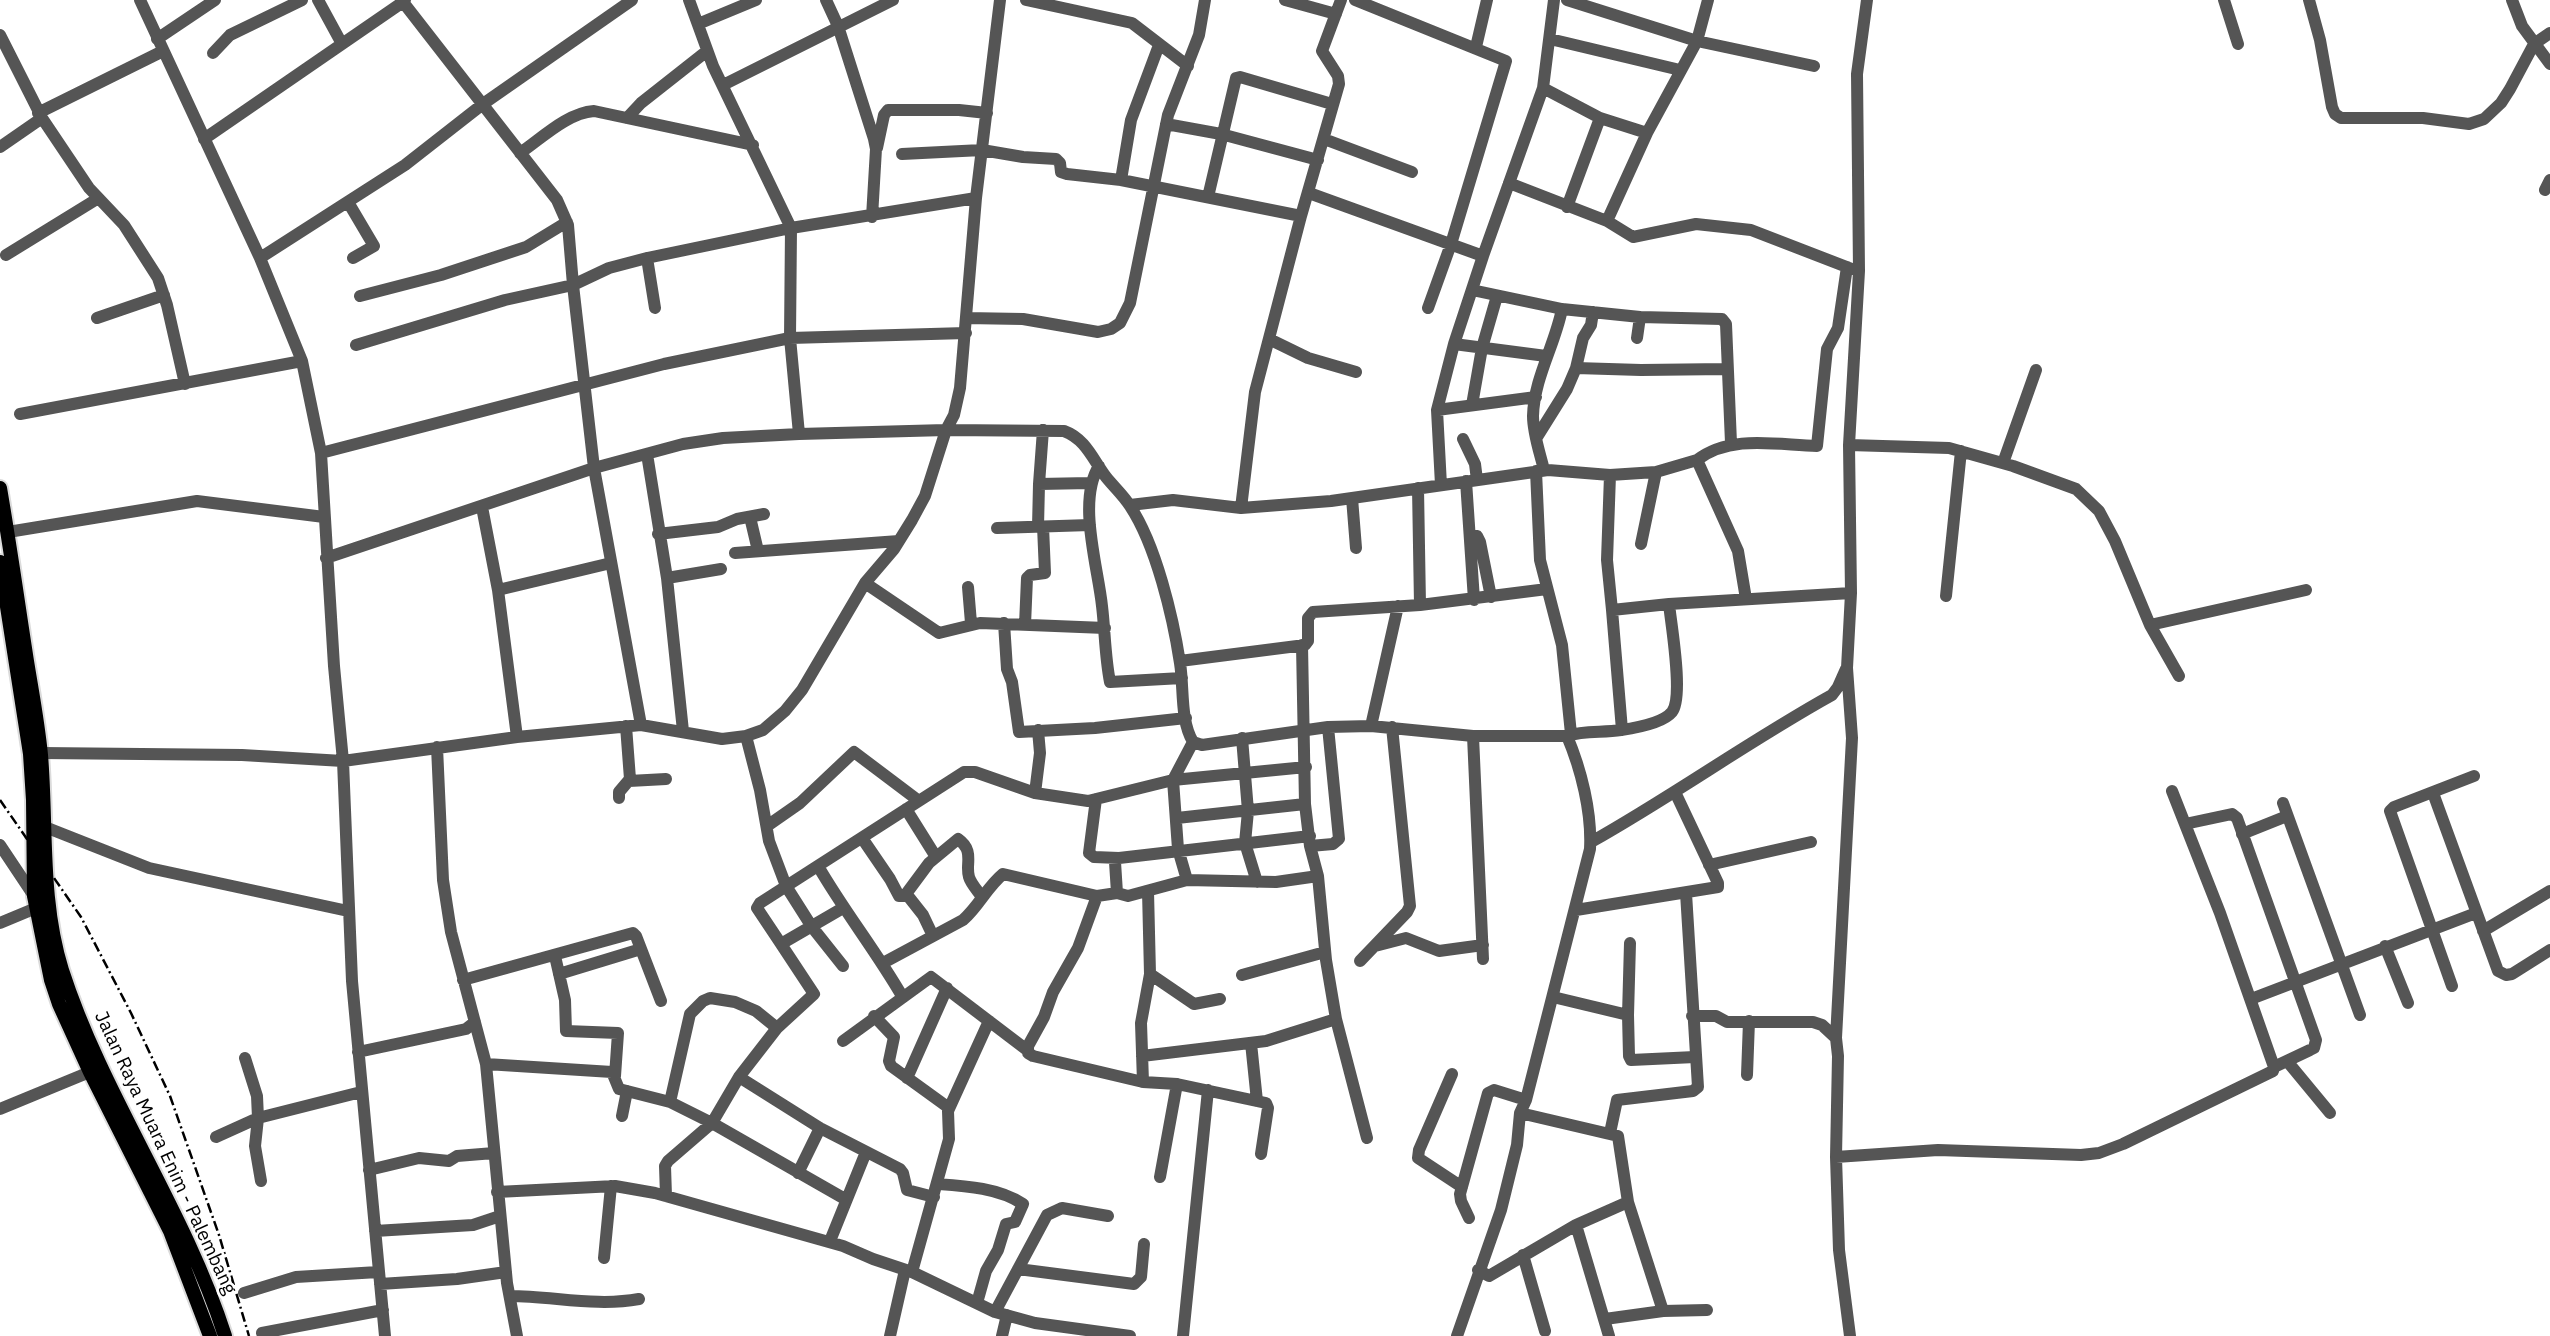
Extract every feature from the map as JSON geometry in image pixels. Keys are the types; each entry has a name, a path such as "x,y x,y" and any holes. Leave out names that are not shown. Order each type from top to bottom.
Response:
{"main road":[{"name":"Jalan Raya Muara Enim - Palembang","path":"0,488 41,753 47,888 56,950 96,1070 170,1231 210,1336"},
{"name":"Jalan Raya Muara Enim - Palembang","path":"0,562 30,754 35,902 51,979 60,1004 182,1226 225,1336"},
{"path":"198,1305 213,1300"}],"street":[{"path":"140,0 260,258 302,361 321,453 326,558 343,761 348,911 358,1052 386,1336"},
{"path":"158,39 215,0"},
{"path":"213,53 230,35 302,0"},
{"path":"318,0 342,44"},
{"path":"260,258 405,165 483,104 632,0"},
{"path":"689,0 707,51 791,228 790,338 799,434"},
{"path":"698,24 756,0"},
{"path":"826,0 838,26 865,104 876,149"},
{"path":"723,85 893,0"},
{"path":"41,753 242,755 343,761 517,737 641,725 722,739 746,736 772,724 802,690 865,583 899,541 925,496 946,430 954,415 960,388 976,198 1000,0"},
{"path":"1026,0 1126,21 1188,66"},
{"path":"966,318 1023,319 1098,332 1111,329 1120,323 1130,303 1166,124 1199,35 1205,0"},
{"path":"1285,0 1336,14"},
{"path":"1241,508 1255,392 1339,84 1338,76 1322,51 1341,0"},
{"path":"1355,0 1476,47 1504,59 1507,64 1451,244 1428,308"},
{"path":"1476,47 1487,0"},
{"path":"1441,485 1437,410 1454,344 1543,88 1554,0"},
{"path":"1567,0 1697,41 1814,66"},
{"path":"1607,221 1647,133 1697,41 1708,0"},
{"path":"2224,0 2238,44"},
{"path":"2309,0 2333,107 2335,114 2341,118 2423,118 2469,124 2484,119 2505,96 2534,44 2550,33"},
{"path":"2512,0 2522,26 2550,64"},
{"path":"204,139 404,1 557,201 567,222 594,468 641,725"},
{"path":"1850,1336 1839,1250 1836,1157 1839,1056 1836,1038 1852,738 1847,668 1851,593 1849,444 1857,74 1863,1"},
{"path":"0,35 40,116 97,199 124,225 158,278 185,384"},
{"path":"1549,39 1680,70"},
{"path":"1121,180 1131,120 1160,46"},
{"path":"0,147 40,116 163,51"},
{"path":"627,118 641,103 707,51"},
{"path":"1208,197 1221,134 1238,77 1332,104"},
{"path":"1543,88 1600,118 1647,133"},
{"path":"872,217 876,149 884,115 888,110 959,110 987,113"},
{"path":"520,153 582,112 594,111 753,145"},
{"path":"1567,207 1600,118"},
{"path":"1166,124 1221,134 1318,160"},
{"path":"1324,139 1412,172"},
{"path":"901,154 982,150 1056,159 1063,173 1121,180 1301,216"},
{"path":"1509,183 1607,221 1633,237 1696,224 1751,230 1853,269"},
{"path":"1309,193 1483,256"},
{"path":"356,345 505,300 573,285 609,268 647,258 791,228 872,217 976,198"},
{"path":"6,255 97,199"},
{"path":"348,202 374,246 353,258"},
{"path":"360,296 441,275 526,247 567,222"},
{"path":"647,258 655,309"},
{"path":"1130,505 1173,500 1241,508 1352,498 1540,471 1610,475 1656,472 1697,460 1709,451 1731,443 1817,446 1827,349 1838,328 1853,269"},
{"path":"1472,290 1562,309 1640,317 1722,319 1726,324 1731,443"},
{"path":"97,318 164,295"},
{"path":"1472,405 1482,348 1497,296"},
{"path":"1457,1336 1501,1210 1517,1145 1520,1113 1526,1100 1576,910 1591,842 1587,808 1569,735 1562,645 1539,554 1540,471 1533,416 1546,356 1558,329 1562,309"},
{"path":"1537,437 1567,389 1594,312"},
{"path":"1637,338 1640,317"},
{"path":"321,453 664,364 790,338 966,333"},
{"path":"1269,339 1308,358 1356,372"},
{"path":"1454,344 1546,356"},
{"path":"20,414 302,361"},
{"path":"1576,368 1727,369"},
{"path":"2003,463 2036,370"},
{"path":"1437,410 1536,397"},
{"path":"326,558 594,468 683,444 723,438 799,434 946,430 1064,431 1081,440 1130,505 1154,555 1180,661 1186,718 1193,742 1173,780 1178,849 1187,880"},
{"path":"1025,625 1027,578 1045,573 1039,484 1043,430"},
{"path":"1463,439 1475,464 1471,481 1469,535 1474,600"},
{"path":"1849,444 1938,447 1961,451 2065,483 2076,489 2099,511 2115,541 2150,625 2179,676"},
{"path":"1946,596 1961,451"},
{"path":"647,454 667,578 682,731"},
{"path":"1697,460 1738,551 1746,599"},
{"path":"1098,466 1090,483 1090,525 1105,628 1109,680 1112,683 1182,678"},
{"path":"1642,544 1656,472"},
{"path":"1610,475 1607,560 1622,730"},
{"path":"1039,484 1090,483"},
{"path":"1418,488 1420,605"},
{"path":"1352,498 1356,548"},
{"path":"8,532 197,501 324,517"},
{"path":"482,507 498,590 517,737"},
{"path":"658,534 718,527 737,519 764,514"},
{"path":"750,517 758,551"},
{"path":"996,528 1090,525"},
{"path":"1469,535 1477,536 1480,542 1491,597"},
{"path":"735,553 899,541"},
{"path":"498,590 611,563"},
{"path":"667,578 721,569"},
{"path":"865,583 935,631 943,632 971,624 1004,623 1105,628"},
{"path":"968,587 971,624"},
{"path":"1180,661 1302,645 1308,641 1308,618 1313,612 1474,600 1547,589"},
{"path":"2150,625 2306,590"},
{"path":"1612,610 1851,593"},
{"path":"1193,742 1202,745 1302,729 1371,726 1474,736 1569,735 1622,730 1658,720 1671,713 1675,706 1677,678 1669,604"},
{"path":"1371,726 1398,606"},
{"path":"1004,623 1007,669 1012,682 1018,731 1096,728 1186,718"},
{"path":"1302,645 1305,804 1318,876 1325,952 1336,1019 1367,1138"},
{"path":"1591,842 1675,792 1763,733 1832,695 1847,668"},
{"path":"626,726 629,781"},
{"path":"1096,799 1089,854 1094,857 1119,858 1245,843 1310,841 1333,844 1339,839 1328,727"},
{"path":"1360,961 1407,912 1410,902 1392,727"},
{"path":"1035,793 1040,753 1038,730"},
{"path":"746,736 772,853 786,886 843,966"},
{"path":"1474,736 1483,959"},
{"path":"1241,738 1248,811 1245,843 1257,882"},
{"path":"437,747 443,880 451,932 486,1064 506,1272 517,1336"},
{"path":"767,826 806,799 854,752 919,801"},
{"path":"666,1196 665,1166 668,1161 712,1123 739,1077 777,1028 814,994 757,908 760,903 970,771 1035,793 1080,800 1096,799 1173,780 1306,767"},
{"path":"2452,986 2390,811 2394,807 2474,776"},
{"path":"619,798 620,789 629,781 666,779"},
{"path":"2172,791 2274,1067"},
{"path":"1576,910 1718,887 1675,792"},
{"path":"2433,793 2498,971 2506,975 2550,950"},
{"path":"1177,818 1305,804"},
{"path":"906,809 936,857"},
{"path":"2242,834 2285,810 2360,1015"},
{"path":"1836,1157 1938,1150 2020,1154 2099,1153 2270,1075 2274,1067 2311,1050 2316,1043 2237,818 2232,814 2185,824"},
{"path":"45,827 149,868 348,911"},
{"path":"862,838 899,896 906,894 936,857 958,839 970,860 968,876 982,897"},
{"path":"1709,865 1811,842"},
{"path":"0,845 35,902 0,923"},
{"path":"1116,893 1115,862 1119,858"},
{"path":"818,866 902,996"},
{"path":"883,963 963,920 1003,874 1097,895 1128,895 1187,880 1276,882 1318,876"},
{"path":"1143,1082 1141,1023 1150,974 1147,891"},
{"path":"2483,931 2550,891"},
{"path":"1610,1133 1618,1100 1696,1090 1686,893"},
{"path":"906,894 923,915 933,936"},
{"path":"1027,1050 1046,1014 1053,992 1078,948 1097,895"},
{"path":"781,944 843,908"},
{"path":"2251,999 2476,913"},
{"path":"463,980 631,933 636,936 661,1001"},
{"path":"1374,946 1406,938 1438,951 1483,945"},
{"path":"1630,943 1628,1015 1631,1060 1695,1057"},
{"path":"2385,946 2407,1003"},
{"path":"559,974 641,949"},
{"path":"1242,975 1325,952"},
{"path":"555,956 565,1000 566,1032 618,1034 615,1076 617,1087 670,1102 845,1199"},
{"path":"1150,974 1194,1004 1220,999"},
{"path":"843,1041 930,977 1033,1056 1143,1082 1177,1084 1208,1090 1268,1106 1261,1154"},
{"path":"907,1078 947,988"},
{"path":"1553,997 1628,1015"},
{"path":"670,1102 690,1014 703,1001 710,998 735,1002 756,1011 777,1028"},
{"path":"874,1016 894,1037 890,1064 949,1108"},
{"path":"1692,1016 1712,1016 1727,1022 1813,1022 1836,1038"},
{"path":"1142,1056 1251,1044 1336,1019"},
{"path":"890,1336 936,1191 949,1139 949,1108 989,1021"},
{"path":"1747,1075 1749,1021"},
{"path":"358,1052 466,1029 475,1022"},
{"path":"1251,1044 1257,1101"},
{"path":"245,1058 257,1096 256,1146 261,1181"},
{"path":"2287,1061 2330,1113"},
{"path":"486,1064 611,1071 615,1076"},
{"path":"0,1109 96,1070"},
{"path":"1452,1074 1418,1158 1462,1187"},
{"path":"739,1077 820,1128 901,1170 907,1190 936,1191 965,1186 996,1192 1023,1204 1015,1222 1006,1224 998,1250 986,1271 977,1303"},
{"path":"1160,1177 1177,1084"},
{"path":"1182,1336 1208,1090"},
{"path":"1469,1218 1461,1202 1462,1187 1489,1090 1526,1100"},
{"path":"622,1116 627,1091"},
{"path":"216,1137 258,1118 361,1092"},
{"path":"1520,1113 1618,1136 1628,1202 1663,1311"},
{"path":"798,1173 820,1128"},
{"path":"830,1241 866,1152"},
{"path":"369,1170 419,1158 449,1161 457,1156 494,1153"},
{"path":"497,1192 611,1186 666,1196 830,1241 909,1271 1001,1313 1035,1323 1130,1336"},
{"path":"604,1258 611,1186"},
{"path":"1478,1270 1489,1276 1576,1225 1628,1202"},
{"path":"1002,1336 1001,1313 1018,1269 1047,1215 1062,1208 1108,1216"},
{"path":"375,1231 473,1225 500,1216"},
{"path":"1576,1225 1609,1336"},
{"path":"1018,1269 1135,1284 1141,1277 1144,1244"},
{"path":"1523,1255 1545,1331"},
{"path":"244,1293 296,1278 457,1279 506,1272"},
{"path":"510,1296 545,1296 585,1302 622,1303 639,1299"},
{"path":"262,1333 383,1310"},
{"path":"1605,1319 1663,1311 1707,1310"}],"railway":[{"path":"0,800 81,917 170,1096 219,1235 249,1336"}]}
